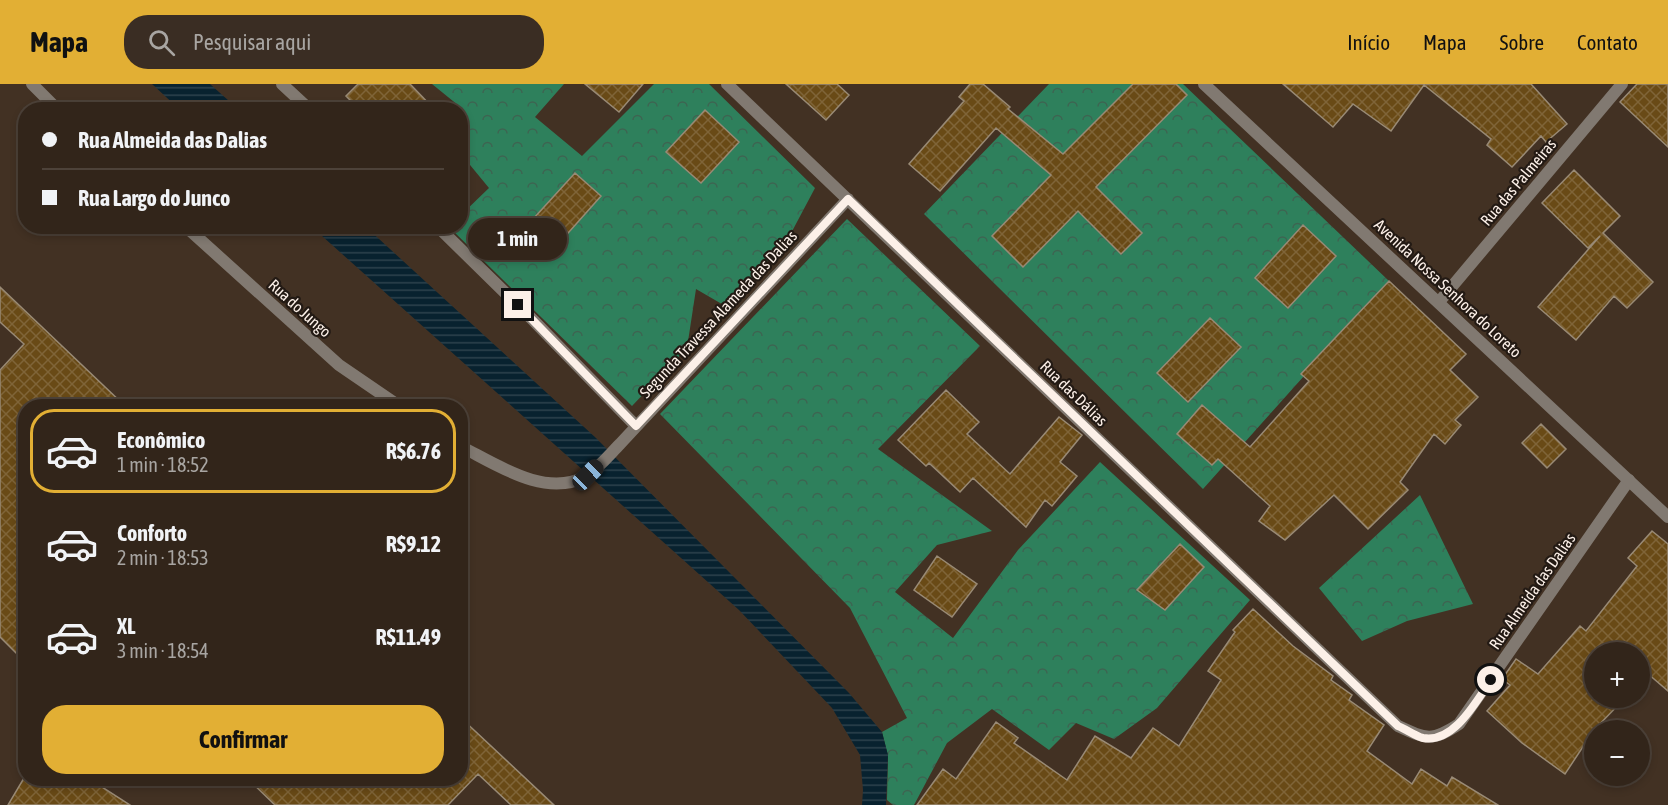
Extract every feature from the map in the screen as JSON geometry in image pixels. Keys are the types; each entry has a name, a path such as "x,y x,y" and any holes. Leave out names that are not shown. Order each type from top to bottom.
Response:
{"street":[{"path":"32,84 50,102"},
{"path":"282,84 301,102"},
{"name":"Rua das Dálias","path":"727,84 1398,726"},
{"name":"Avenida Nossa Senhora do Loreto","path":"1204,84 1668,517"},
{"name":"Rua das Palmeiras","path":"1439,302 1622,84"},
{"name":"Segunda Travessa Alameda das Dalias","path":"468,450 517,475 545,482 569,483 588,475 620,444 848,199"},
{"name":"Rua do Jungo","path":"193,234 339,364 389,399"},
{"path":"444,234 534,321 636,426"},
{"name":"Rua Almeida das Dalias","path":"1398,726 1424,738 1441,736 1459,724 1629,480"}],"green space":[{"path":"432,84 564,84 535,117 582,156 654,84 709,84 815,188 789,237 727,307 696,289 687,348 632,406 456,234 468,234 468,208 489,188 468,162 468,102 454,102"},
{"path":"1049,84 1183,84 1389,281 1203,489 924,214"},
{"path":"847,219 980,346 878,449 992,531 937,545 895,592 953,638 1018,550 1100,462 1250,600 1157,708 1114,739 1076,723 1049,750 992,709 947,743 914,805 893,805 887,800 888,756 882,732 907,718 850,608 660,414"},
{"path":"1420,495 1473,604 1407,621 1362,641 1319,588"}],"water":[{"path":"152,84 210,84 230,102 171,102"},
{"path":"320,234 374,234 596,438 849,693 882,732 888,755 886,805 862,805 860,755 832,708 739,610"}],"building":[{"path":"358,84 410,84 427,102 352,102 346,96"},
{"path":"585,84 643,84 619,112"},
{"path":"786,84 837,84 849,95 826,120"},
{"path":"970,84 983,84 1010,107 1008,109 1063,154 1133,84 1176,84 1187,95 1096,187 1142,233 1121,254 1078,211 1023,267 992,236 1051,175 996,128 940,191 909,164 964,101 959,97"},
{"path":"1283,84 1531,84 1567,124 1546,142 1541,136 1512,167 1487,145 1491,139 1424,85 1391,131 1353,104 1333,127"},
{"path":"1637,84 1668,84 1668,147 1620,102"},
{"path":"705,110 739,142 701,183 666,152"},
{"path":"1574,170 1620,216 1603,233 1653,282 1627,308 1614,296 1576,340 1538,307 1600,236 1588,248 1542,203"},
{"path":"575,173 601,196 561,241 534,218"},
{"path":"1303,225 1336,256 1288,308 1255,278"},
{"path":"1389,281 1466,354 1450,370 1478,397 1455,420 1461,425 1445,444 1434,434 1400,482 1408,490 1368,529 1334,495 1285,540 1259,521 1270,506 1218,459 1212,465 1177,434 1202,405 1250,447 1309,381 1301,374"},
{"path":"0,287 118,399 18,399 18,655 0,637 0,370 24,344 0,322"},
{"path":"1210,318 1241,347 1188,402 1157,373"},
{"path":"946,390 979,422 967,434 1010,474 1059,417 1082,435 1060,462 1077,476 1052,506 1045,500 1026,527 973,478 960,492 929,463 926,466 898,440"},
{"path":"1541,424 1566,449 1547,468 1522,443"},
{"path":"1652,531 1668,544 1668,691 1650,676 1650,642 1584,642 1584,708 1615,708 1604,720 1584,720 1584,745 1565,774 1522,743 1487,711 1510,685 1502,679 1516,659 1538,674 1580,626 1586,631 1637,566 1628,558"},
{"path":"1180,544 1204,567 1165,610 1137,590"},
{"path":"937,556 977,584 952,617 914,590"},
{"path":"1253,609 1293,646 1333,676 1331,680 1352,695 1349,700 1384,725 1367,751 1412,784 1421,769 1447,786 1452,777 1498,805 917,805 943,769 956,779 996,722 1018,738 1014,743 1067,780 1095,736 1131,758 1153,728 1179,746 1221,680 1208,671 1235,632 1233,630"},
{"path":"468,724 554,805 511,805 478,774 468,784"},
{"path":"19,786 100,786 130,805 8,805"},
{"path":"255,786 466,786 448,805 275,805"}],"route":[{"path":"518,305 636,426 848,199 1398,726 1424,738 1441,736 1459,724 1491,680"}]}
